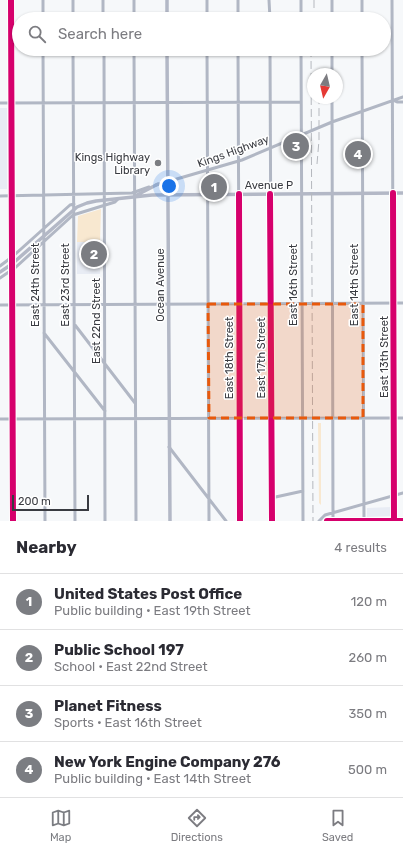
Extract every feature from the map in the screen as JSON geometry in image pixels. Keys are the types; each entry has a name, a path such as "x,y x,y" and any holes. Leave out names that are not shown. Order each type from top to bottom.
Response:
{"main road":[{"path":"11,0 13,521"},
{"path":"167,12 168,0"},
{"name":"Ocean Avenue","path":"168,56 170,521"},
{"path":"0,272 12,264 74,210 87,203 135,197 158,184"},
{"name":"Avenue P","path":"135,197 152,195 208,194 403,193"}],"street":[{"path":"43,0 43,12"},
{"path":"73,0 73,12"},
{"path":"103,0 104,12"},
{"path":"134,0 134,12"},
{"path":"207,0 207,12"},
{"path":"238,0 238,12"},
{"path":"270,0 270,12"},
{"path":"301,0 301,12"},
{"path":"332,0 332,12"},
{"path":"362,0 362,12"},
{"name":"East 13th Street","path":"392,0 394,521"},
{"name":"East 24th Street","path":"43,56 44,521"},
{"name":"East 23rd Street","path":"73,56 75,521"},
{"name":"East 22nd Street","path":"104,56 106,521"},
{"path":"134,56 136,521"},
{"path":"207,56 209,521"},
{"name":"East 18th Street","path":"238,56 240,521"},
{"name":"East 17th Street","path":"270,56 272,521"},
{"name":"East 16th Street","path":"301,56 303,521"},
{"path":"332,56 332,68"},
{"name":"East 14th Street","path":"362,56 364,521"},
{"name":"Kings Highway","path":"135,192 239,161 332,122 403,97"},
{"path":"393,100 403,102"},
{"path":"0,103 301,102"},
{"path":"332,104 333,521"},
{"path":"0,196 135,192"},
{"path":"0,278 12,270 74,215 104,202"},
{"path":"0,266 70,205 74,204"},
{"path":"0,305 403,304"},
{"path":"74,325 135,403"},
{"path":"44,333 105,411"},
{"path":"0,419 403,418"},
{"path":"169,447 226,521"},
{"path":"271,498 303,491"},
{"path":"319,521 325,515 334,512 403,493"},
{"path":"327,521 403,521"}],"highlighted area":[{"path":"208,304 363,304 363,418 209,418"}],"shaded area":[{"path":"0,108 7,108 7,189 0,189"},
{"path":"101,209 100,242 77,242 78,216"},
{"path":"77,242 100,242 100,274 77,274"},
{"path":"318,423 321,423 321,505 319,503"},
{"path":"391,507 391,516 367,517 367,508"}],"railway":[{"path":"314,0 314,12"},
{"path":"311,56 313,521"},
{"path":"317,164 319,104"}],"cycle path":[{"path":"11,0 13,521"},
{"path":"393,193 394,521"},
{"path":"239,194 240,521"},
{"path":"270,194 272,521"},
{"path":"327,521 403,521"}],"place":[{"name":"Planet Fitness","path":"296,146"},
{"name":"New York Engine Company 276","path":"358,154"},
{"name":"Kings Highway Library","path":"158,163"},
{"name":"United States Post Office","path":"214,187"},
{"name":"Public School 197","path":"94,254"}]}
